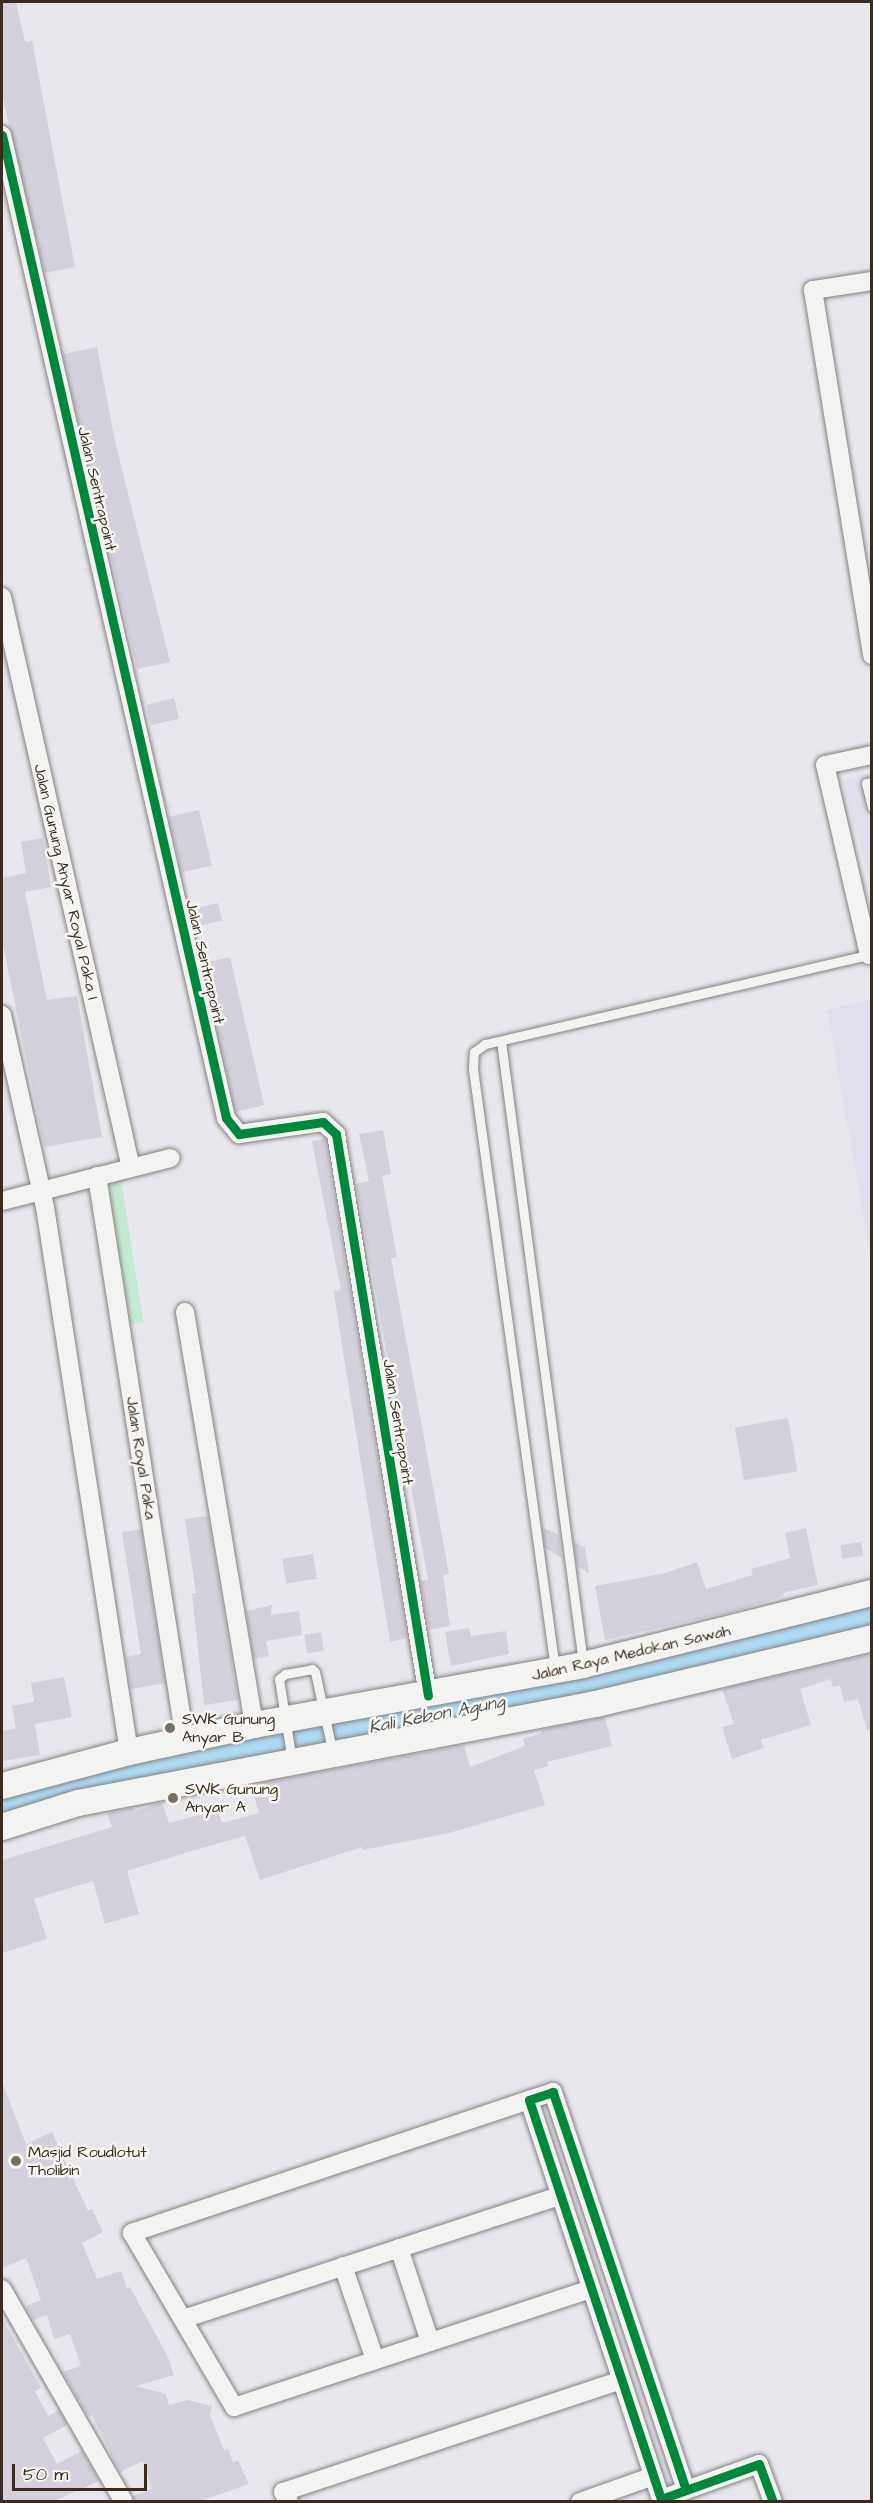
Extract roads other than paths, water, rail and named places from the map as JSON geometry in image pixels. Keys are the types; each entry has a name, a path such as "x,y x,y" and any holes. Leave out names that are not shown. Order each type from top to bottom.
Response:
{"street":[{"name":"Jalan Sentrapoint","path":"2,135 225,1118 239,1134 323,1122 336,1134 428,1696"},
{"path":"872,281 813,290 872,655"},
{"name":"Jalan Gunung Anyar Royal Paka I","path":"2,597 131,1168"},
{"path":"870,955 825,765 872,755"},
{"path":"2,1015 42,1191 129,1752"},
{"path":"2,1201 171,1158"},
{"name":"Jalan Royal Paka","path":"97,1176 185,1740"},
{"path":"185,1312 254,1725"},
{"name":"Jalan Raya Medokan Sawah","path":"2,1786 129,1752 254,1725 284,1726 556,1671 872,1593"},
{"path":"2,1827 78,1803 332,1750 596,1704 872,1638"},
{"path":"590,2289 234,2407 132,2233 553,2092 686,2490"},
{"path":"529,2100 590,2289 662,2499 759,2464 773,2502"},
{"path":"183,2319 560,2196"},
{"path":"399,2248 430,2342"},
{"path":"343,2266 375,2360"},
{"path":"2,2289 124,2502"},
{"path":"289,2502 283,2492 621,2380"},
{"path":"580,2502 654,2476"}],"lane":[{"path":"872,782 866,783 872,807"},
{"path":"556,1671 473,1070 474,1052 501,1041 870,955"},
{"path":"501,1041 583,1665"},
{"path":"291,1759 284,1726 280,1678 305,1670 315,1672 332,1750"}],"waterway":[{"name":"Kali Kebon Agung","path":"2,1808 92,1780 611,1682 872,1619"}],"place":[{"name":"SWK Gunung Anyar B","path":"170,1728"},
{"name":"SWK Gunung Anyar A","path":"173,1798"},
{"name":"Masjid Roudlotut Tholibin","path":"16,2161"}]}
